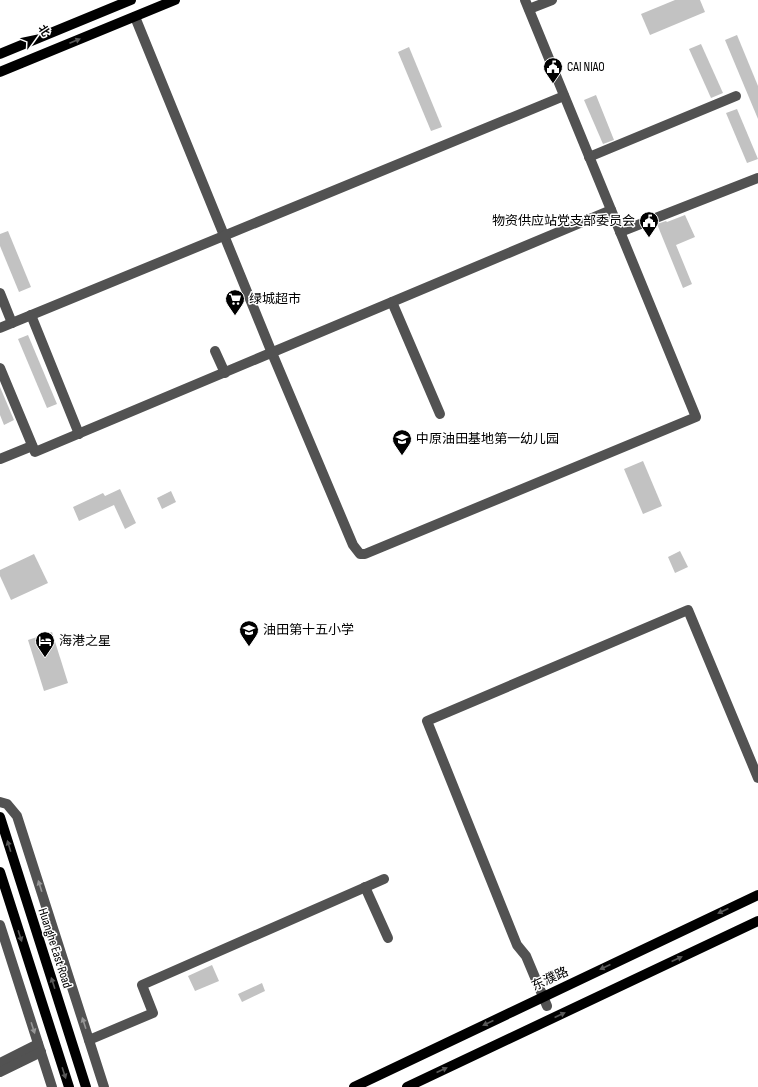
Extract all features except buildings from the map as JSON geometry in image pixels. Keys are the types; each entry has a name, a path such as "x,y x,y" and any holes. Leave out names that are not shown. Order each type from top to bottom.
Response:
{"main road":[{"path":"0,54 131,0"},
{"path":"0,72 175,0"},
{"name":"Huanghe East Road","path":"0,817 86,1087"},
{"path":"0,872 69,1087"},
{"name":"东濮路","path":"354,1087 758,894"},
{"path":"407,1087 758,921"}],"street":[{"path":"135,17 272,353 353,545 360,554 365,554 696,417 527,5 552,0"},
{"path":"0,328 564,96"},
{"path":"589,157 736,96"},
{"path":"620,232 758,178"},
{"path":"1,457 33,449 79,434 611,210"},
{"path":"0,293 12,323"},
{"path":"392,302 440,414"},
{"path":"31,315 79,434"},
{"path":"215,351 225,373"},
{"path":"0,368 33,449"},
{"path":"547,1006 526,956 517,945 427,721 688,610 758,778"},
{"path":"0,802 7,804 17,816 104,1087"},
{"path":"89,1040 153,1013 142,985 384,879"},
{"path":"366,887 388,938"},
{"path":"0,924 52,1087"},
{"path":"0,1063 40,1048"},
{"path":"0,1072 40,1048"}],"place":[{"name":"CAI NIAO","path":"553,84"},
{"name":"物资供应站党支部委员会","path":"649,238"},
{"name":"绿城超市","path":"235,316"},
{"name":"中原油田基地第一幼儿园","path":"402,456"},
{"name":"油田第十五小学","path":"249,647"},
{"name":"海港之星","path":"45,658"}]}
